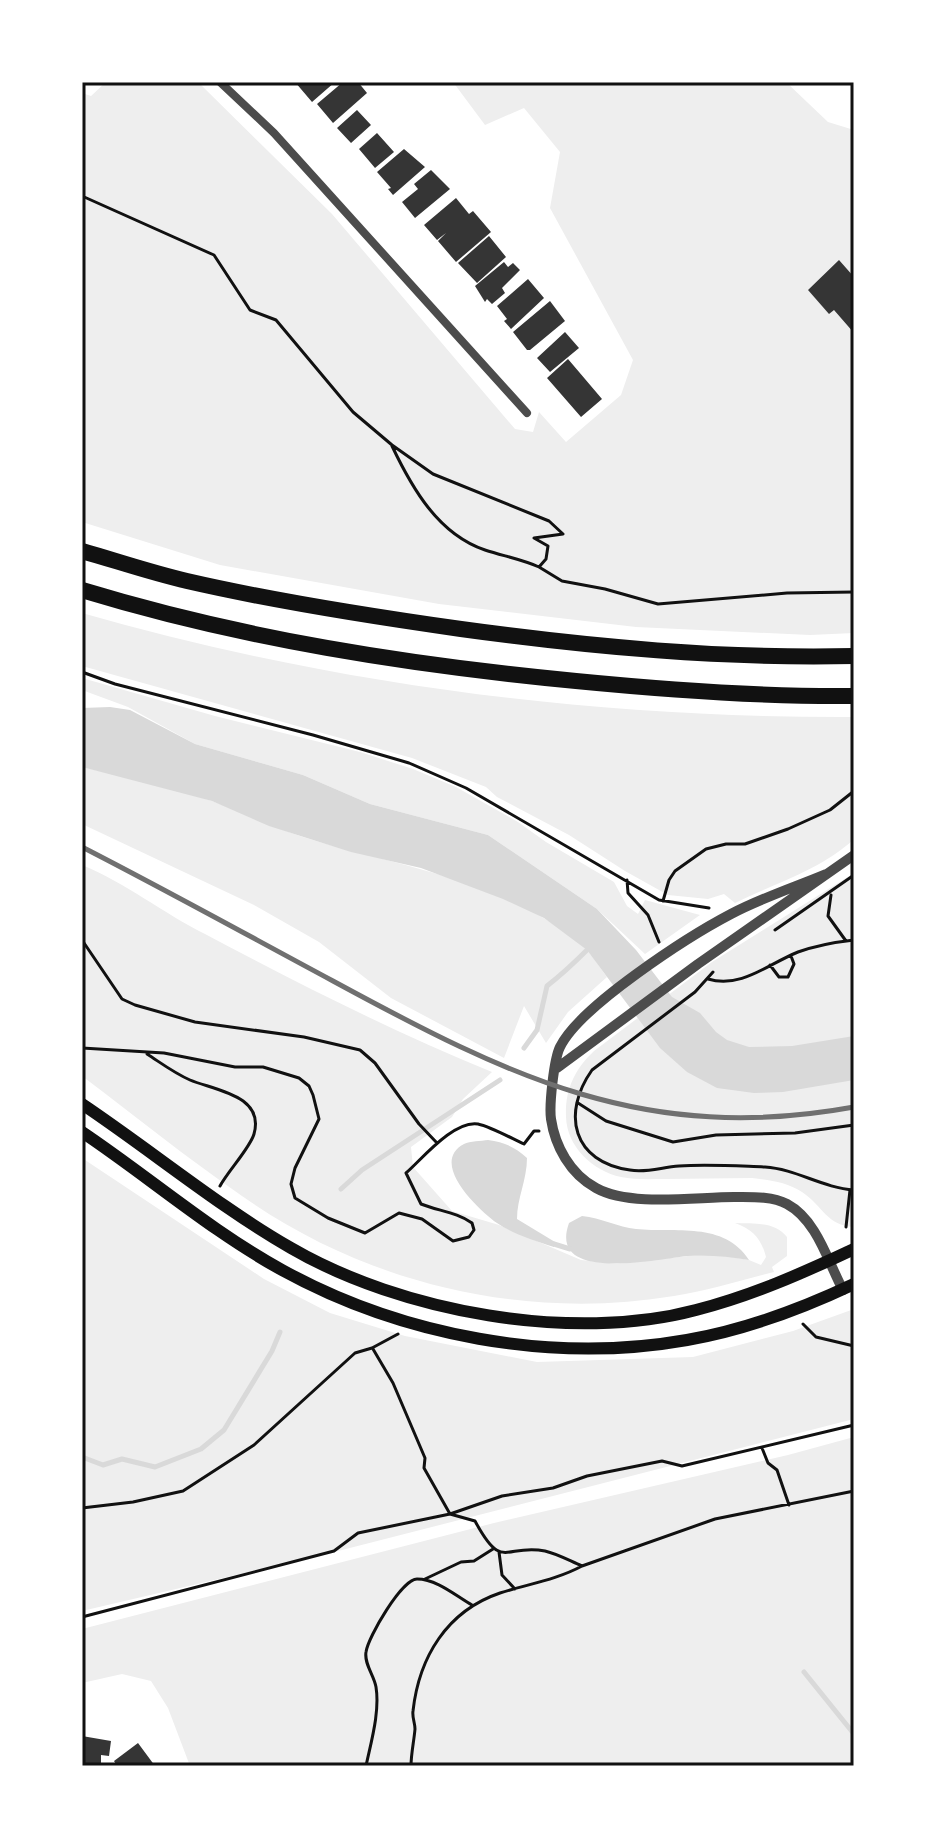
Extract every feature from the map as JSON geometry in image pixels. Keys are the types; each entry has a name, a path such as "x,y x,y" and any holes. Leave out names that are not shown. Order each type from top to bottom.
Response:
{"highway":[{"path":"82,551 184,581 336,612 504,635 624,649 854,656"},
{"path":"82,590 244,632 363,656 677,690 806,697 854,696"}],"main road":[{"path":"82,1104 253,1225 295,1250 355,1279 429,1304 499,1317 599,1322 694,1311 788,1280 854,1249"},
{"path":"82,1132 282,1270 347,1302 416,1324 503,1343 580,1348 686,1340 733,1330 848,1287"}],"street":[{"path":"220,82 274,133 527,413"},
{"path":"557,1068 668,985 854,855"},
{"path":"826,874 729,914 652,964 592,1009 559,1049 550,1098 553,1130 561,1152 584,1180 608,1193 638,1198 748,1197 779,1200 802,1216 828,1261 848,1287"}],"path":[{"path":"82,196 214,255 250,310 276,320 353,412 433,474 549,521 563,534 534,538 548,546 546,559 539,567"},
{"path":"392,445 426,507 455,533 483,549 519,558 562,581 658,604 730,597 854,592"},
{"path":"82,672 129,688 409,763 466,788 663,901 714,908"},
{"path":"663,901 675,871 706,849 726,844 745,844 788,829 830,810 854,791"},
{"path":"767,934 832,893 854,875"},
{"path":"627,880 628,893 648,915 660,949"},
{"path":"832,893 828,916 846,941"},
{"path":"82,940 122,999 195,1022 304,1037 360,1050 375,1063 419,1124 437,1143"},
{"path":"708,979 723,983 738,981 791,955 854,940"},
{"path":"770,965 779,977 788,977 794,964 791,955"},
{"path":"716,967 695,992 592,1070 585,1080 574,1123 580,1142 595,1156 616,1166 641,1171 693,1165 769,1167 852,1190 846,1227"},
{"path":"82,1048 143,1052 235,1067 263,1067 299,1078 309,1086 319,1119 295,1168 291,1184 295,1198 328,1218 365,1233 399,1213 422,1219 453,1241 469,1237 474,1230 472,1223 458,1214 421,1204 406,1173 437,1143 453,1132 477,1124 524,1144 534,1131 539,1131"},
{"path":"143,1052 189,1079 240,1098 250,1107 255,1124 253,1136 214,1196"},
{"path":"578,1103 606,1121 673,1142 716,1135 795,1133 854,1125"},
{"path":"82,1508 133,1502 183,1491 254,1445 355,1353 372,1348 416,1324"},
{"path":"803,1324 816,1337 854,1346"},
{"path":"372,1348 393,1383 425,1458 424,1468 450,1514 475,1521 493,1549 499,1552 547,1552 582,1566"},
{"path":"82,1617 334,1551 358,1533 450,1514 502,1496 553,1488 587,1476 662,1461 682,1466 854,1425"},
{"path":"762,1447 768,1463 777,1470 789,1505"},
{"path":"411,1766 415,1724 413,1711 425,1659 440,1633 472,1605 563,1576 582,1566 705,1522 854,1491"},
{"path":"423,1580 461,1562 473,1561 493,1549"},
{"path":"499,1552 502,1575 515,1589"},
{"path":"366,1766 374,1727 376,1687 365,1657 367,1643 401,1588 414,1579 423,1580 472,1605"}],"shaded area":[{"path":"106,82 198,82 332,214 515,429 533,432 539,412 566,442 621,395 633,360 550,208 560,152 524,108 485,125 453,82 786,82 828,122 854,130 854,633 810,635 636,627 439,604 220,565 82,522 82,93 91,96"},
{"path":"82,613 272,660 464,692 561,704 659,711 854,717 854,839 812,868 735,903 724,894 708,899 668,895 569,835 497,797 486,787 412,758 82,666"},
{"path":"82,678 413,769 456,787 614,882 627,906 638,914 645,900 700,915 645,954 597,909 488,835 370,804 303,775 195,744 128,707 82,690"},
{"path":"82,708 130,710 195,744 303,775 370,804 488,835 597,909 636,950 672,997 700,1013 727,1040 749,1047 792,1046 854,1036 854,1080 783,1092 754,1093 717,1088 687,1072 660,1048 587,950 544,918 421,868 351,852 269,826 212,801 82,767"},
{"path":"82,767 196,796 303,837 487,891 555,925 585,948 607,977 568,1012 546,1043 524,1006 504,1058 391,998 319,942 254,905 82,824"},
{"path":"82,865 114,880 189,926 311,989 492,1072 463,1099 452,1117 411,1147 413,1167 452,1211 499,1225 581,1260 617,1264 688,1256 726,1256 761,1265 766,1257 759,1240 735,1223 776,1228 787,1237 787,1256 772,1267 774,1272 699,1291 617,1302 561,1303 504,1299 394,1273 290,1227 222,1182 82,1076"},
{"path":"854,873 854,1227 837,1223 802,1192 778,1182 752,1178 626,1178 601,1169 583,1156 571,1138 566,1107 572,1081 587,1058 712,962"},
{"path":"488,1140 509,1146 527,1158 517,1219 555,1242 554,1247 497,1223 461,1186 454,1174 454,1152 466,1143"},
{"path":"82,1158 264,1279 330,1313 405,1336 537,1362 693,1357 793,1331 854,1309 854,1419 342,1550 82,1611"},
{"path":"582,1216 636,1229 713,1234 739,1248 749,1260 687,1256 631,1263 589,1261 574,1254 567,1242 569,1223"},
{"path":"854,1437 854,1766 190,1766 168,1708 151,1681 122,1674 82,1683 82,1629 494,1523"}],"building":[{"path":"295,82 335,82 312,102"},
{"path":"343,82 358,82 367,93 333,123 317,104"},
{"path":"357,110 371,125 351,143 337,128"},
{"path":"377,133 394,152 375,168 359,149"},
{"path":"404,149 425,167 393,195 377,172"},
{"path":"431,170 450,189 415,218 402,202 418,189 414,184"},
{"path":"456,198 469,214 473,211 491,232 456,262 438,241 446,233 437,240 424,225"},
{"path":"489,236 506,257 477,283 458,263"},
{"path":"839,260 854,277 854,333 834,310 829,314 808,290"},
{"path":"504,262 508,267 513,263 520,270 502,288 505,293 492,304 487,299 485,302 475,286"},
{"path":"528,279 544,298 511,329 497,306"},
{"path":"550,301 565,321 527,350 513,332"},
{"path":"565,332 579,348 550,372 537,358"},
{"path":"568,359 602,399 581,417 547,378"},
{"path":"82,1736 111,1741 109,1756 101,1755 101,1766 82,1766"},
{"path":"138,1743 155,1766 117,1766 114,1761"}],"waterway":[{"path":"524,1048 537,1030 547,986 587,950"},
{"path":"341,1189 362,1170 500,1080"},
{"path":"554,1244 570,1249"},
{"path":"82,1457 103,1465 122,1459 155,1467 201,1449 224,1430 272,1351 280,1332"},
{"path":"804,1672 854,1734"}],"railway":[{"path":"82,847 460,1047 582,1094 644,1109 710,1117 779,1116 854,1107"}]}
